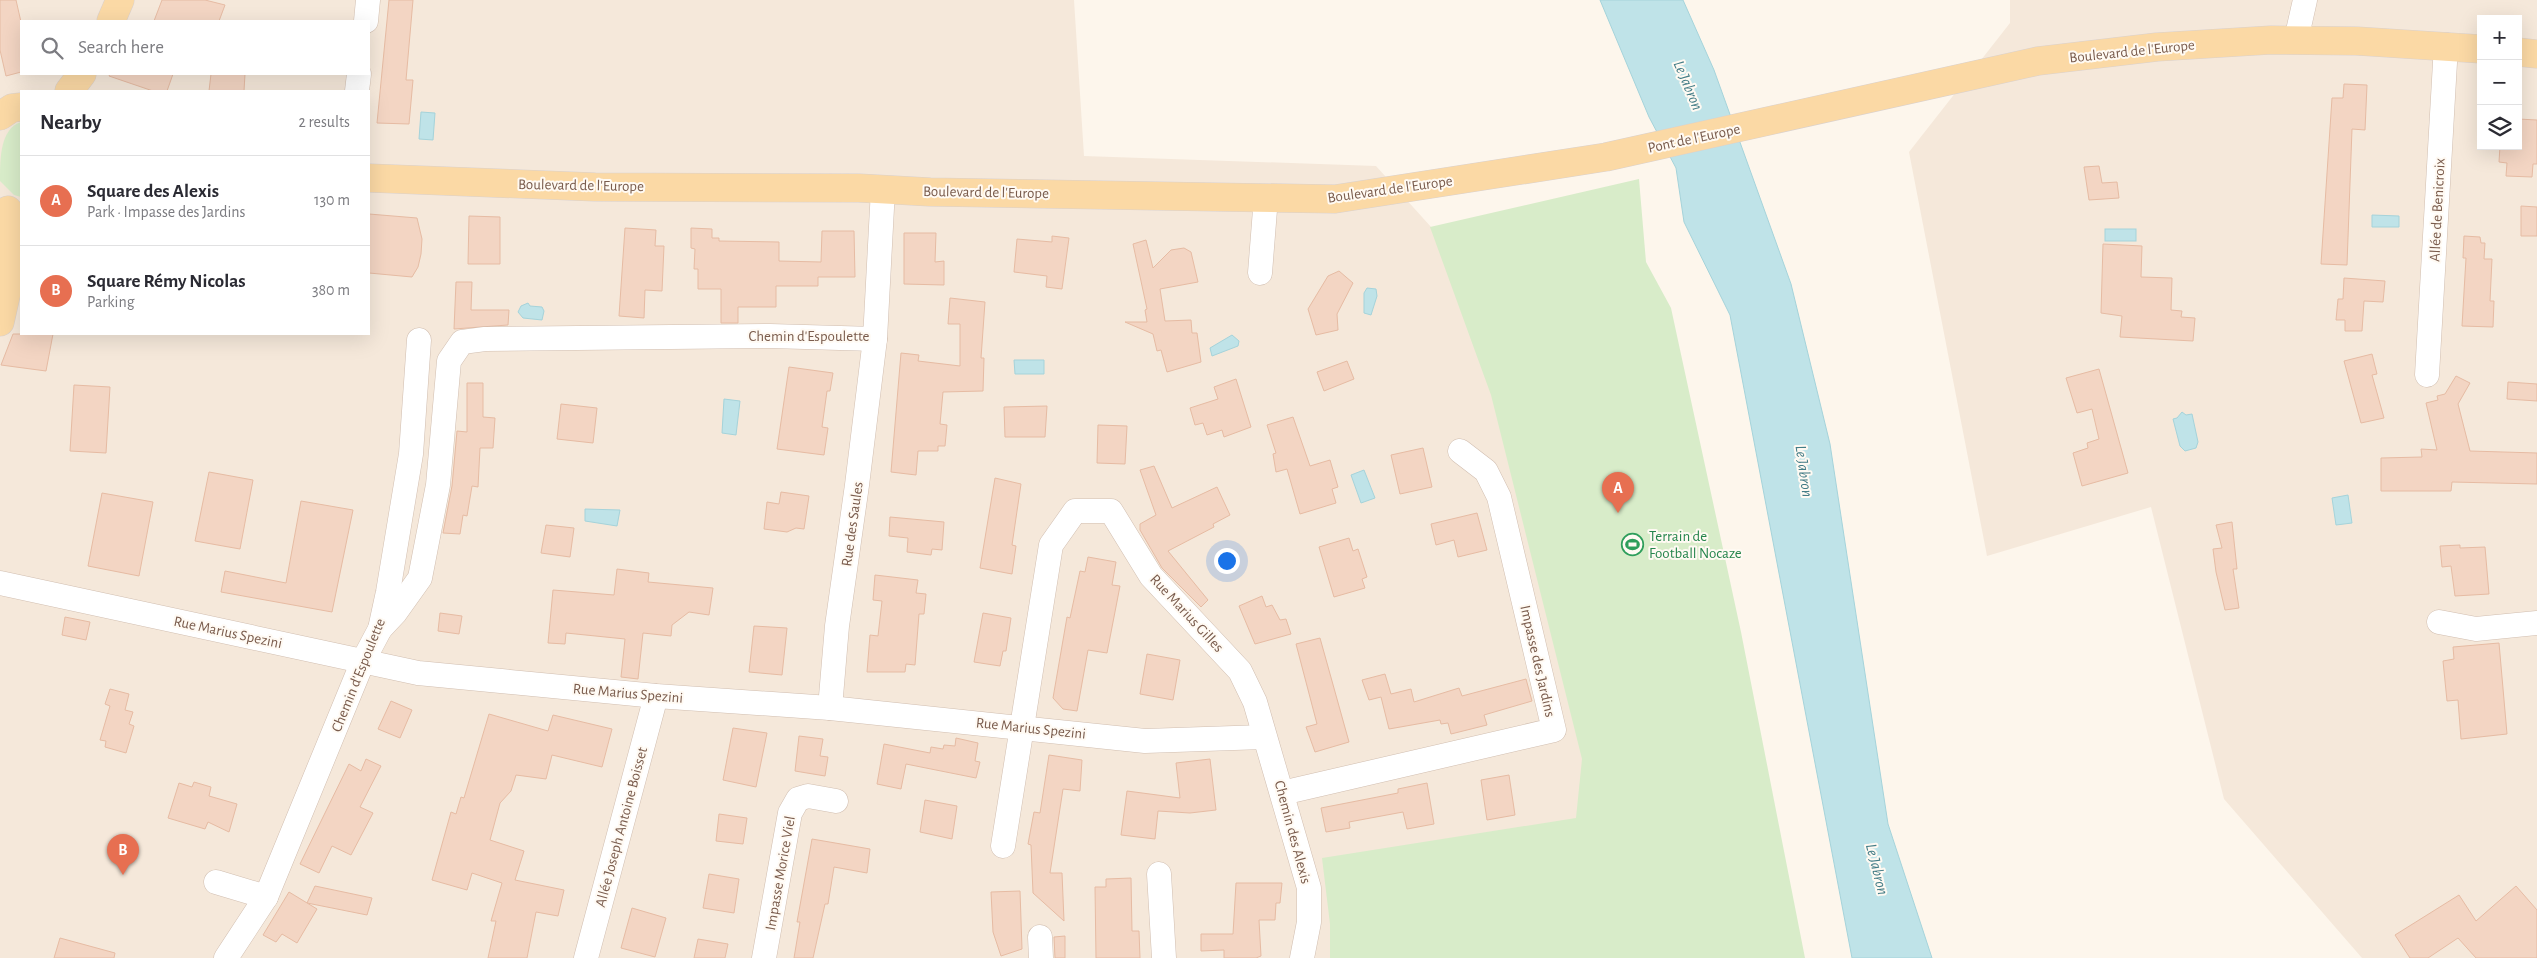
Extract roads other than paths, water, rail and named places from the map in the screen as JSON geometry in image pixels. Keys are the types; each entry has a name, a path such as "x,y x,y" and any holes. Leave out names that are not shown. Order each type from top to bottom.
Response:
{"main road":[{"path":"111,20 120,0"},
{"name":"Boulevard de l'Europe","path":"1789,117 2038,61 2157,47 2296,40 2446,45 2477,49"},
{"path":"2522,52 2537,54"},
{"path":"69,90 81,75"},
{"path":"87,90 93,75"},
{"name":"Pont de l'Europe","path":"1600,158 1789,117"},
{"name":"Boulevard de l'Europe","path":"370,178 595,187 883,189 930,192 1335,199 1600,158"},
{"path":"0,322 16,267 10,210"}],"street":[{"path":"366,20 368,0"},
{"path":"2296,40 2304,0"},
{"name":"Allée de Benicroix","path":"2427,375 2446,45"},
{"path":"357,90 359,75"},
{"name":"Chemin d'Espoulette","path":"226,958 266,896 363,661 380,629 395,613 420,578 438,484 449,361 462,342 485,339 770,336 875,339 883,189"},
{"path":"1260,273 1266,197"},
{"name":"Rue des Saules","path":"830,708 836,626 858,485 875,339"},
{"name":"Chemin d'Espoulette","path":"380,629 411,454 419,340"},
{"name":"Impasse des Jardins","path":"1282,794 1554,730 1499,496 1486,471 1460,451"},
{"name":"Rue Marius Gilles","path":"1023,727 1050,545 1075,511 1111,511 1151,576 1240,671 1255,702 1264,737"},
{"name":"Rue Marius Spezini","path":"0,583 418,673 656,696 830,708 1145,741 1264,737"},
{"path":"2440,622 2476,629 2537,623"},
{"name":"Allée Joseph Antoine Boisset","path":"586,958 656,696"},
{"path":"1003,846 1023,727"},
{"name":"Chemin des Alexis","path":"1264,737 1309,888 1309,922 1302,958"},
{"name":"Impasse Morice Viel","path":"764,958 790,813 798,799 808,796 836,801"},
{"path":"1160,874 1164,958"},
{"path":"216,882 266,896"}],"water":[{"name":"Le Jabron","path":"1600,0 1683,0 1714,70 1791,284 1830,444 1888,824 1932,958 1852,958 1730,315 1684,222 1676,168 1649,117"},
{"path":"421,112 435,113 433,140 419,139"},
{"path":"2372,215 2399,216 2399,227 2372,227"},
{"path":"2105,229 2136,229 2136,241 2105,241"},
{"path":"1367,288 1376,289 1377,296 1371,315 1364,313 1364,293"},
{"path":"528,303 530,306 542,307 544,311 542,320 523,318 518,312 521,306"},
{"path":"1232,335 1239,341 1238,346 1212,356 1210,348"},
{"path":"1014,360 1044,360 1044,374 1015,374"},
{"path":"724,399 740,401 736,435 722,433"},
{"path":"2182,412 2186,415 2192,414 2198,442 2196,448 2185,451 2180,446 2173,419 2177,418"},
{"path":"1364,470 1375,498 1361,503 1351,475"},
{"path":"2348,495 2352,523 2336,525 2332,498"},
{"path":"585,509 620,510 617,526 585,521"}],"place":[{"name":"Square des Alexis","path":"1618,513"},
{"name":"Terrain de Football Nocaze","path":"1633,545"},
{"name":"Square Rémy Nicolas","path":"123,875"}]}
